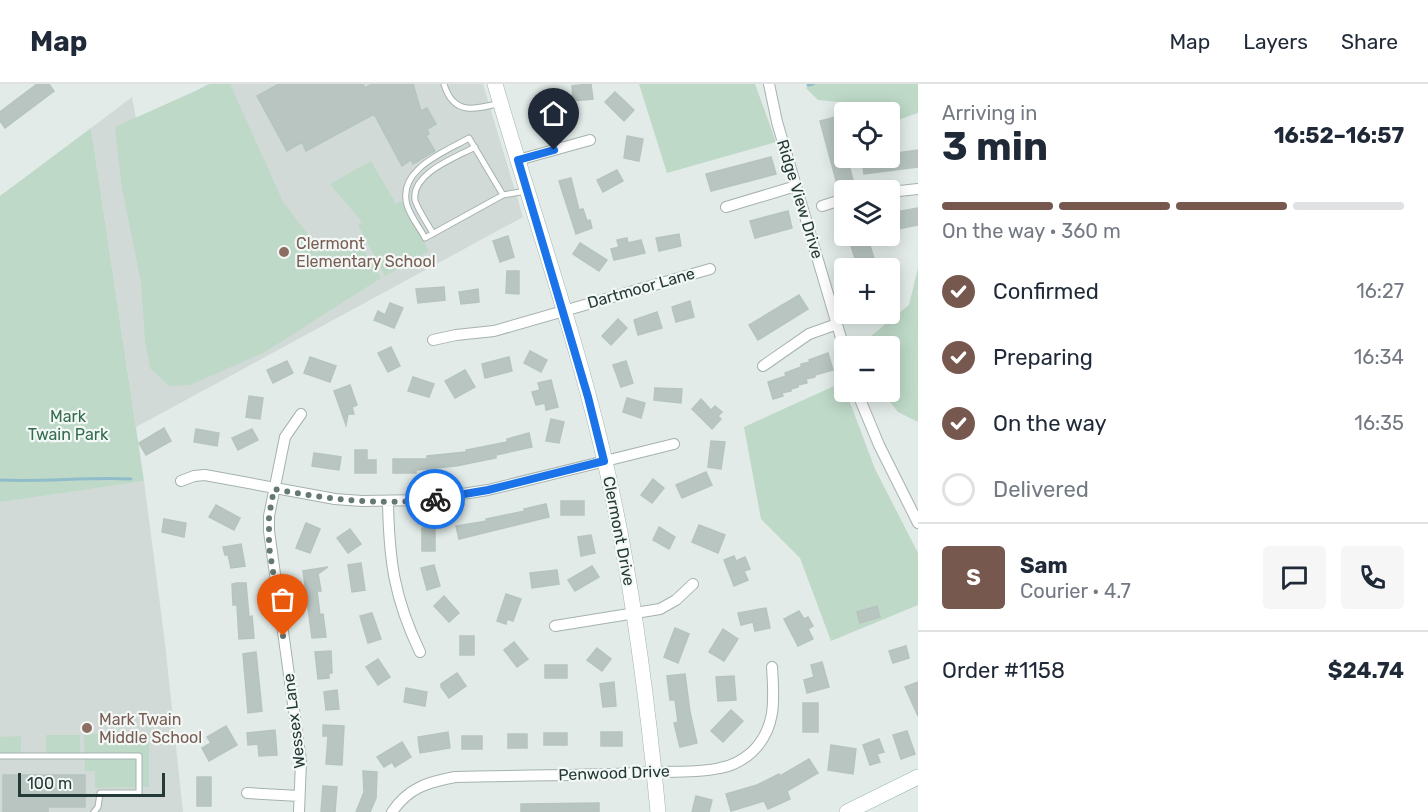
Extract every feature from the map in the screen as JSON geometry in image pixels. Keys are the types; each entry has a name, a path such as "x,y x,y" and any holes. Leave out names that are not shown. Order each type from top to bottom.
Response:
{"street":[{"name":"Clermont Drive","path":"495,84 563,311 613,498 634,614 658,812"},
{"name":"Ridge View Drive","path":"769,84 777,122 834,314"},
{"path":"518,160 590,140"},
{"path":"726,207 796,186"},
{"path":"900,191 918,189"},
{"path":"822,206 834,202"},
{"name":"Dartmoor Lane","path":"432,340 456,335 485,333 710,269"},
{"name":"Ridge View Drive","path":"837,324 840,336"},
{"path":"763,366 809,334 837,324"},
{"path":"862,402 879,445 918,524"},
{"name":"Wessex Lane","path":"298,812 301,761 269,546 269,516 285,437 301,414"},
{"path":"181,481 205,475 335,499 424,500 465,495 674,444"},
{"path":"388,501 388,544 394,582 406,621 420,652"},
{"path":"555,626 660,609 693,584"},
{"name":"Penwood Drive","path":"392,812 403,798 417,788 431,782 455,777 654,772 720,768 737,762 752,752 765,736 773,716 772,667"},
{"path":"847,812 918,777"},
{"path":"247,793 299,796"}],"lane":[{"path":"444,84 448,96 460,107 470,109 501,103"},
{"path":"503,195 469,138 422,165 408,185 407,206 425,238 503,195 527,191"},
{"path":"433,233 415,200 418,182 430,171 476,147"},
{"path":"0,756 139,756 140,793 100,793 98,807 94,812"}],"shaded area":[{"name":"Clermont Elementary School","path":"208,84 483,84 523,217 136,427 91,128 132,97 137,124"},
{"name":"Mark Twain Middle School","path":"144,481 165,643 183,812 0,812 0,501"}],"green space":[{"path":"211,84 230,84 283,202 317,246 363,248 381,278 265,352 190,385 169,386 150,368 145,340 141,282 122,188 115,127"},
{"path":"639,84 755,84 776,142 667,173"},
{"path":"810,84 918,84 918,113 900,119 900,102 818,100 806,88"},
{"name":"Mark Twain Park","path":"91,128 144,481 0,502 0,196"},
{"path":"371,161 396,204 401,201 429,251 385,276 358,225 362,222 330,184"},
{"path":"918,268 918,422 898,412 890,402 900,402 900,336 871,336 886,324 900,324 900,312 909,305"},
{"path":"834,386 834,402 850,402 875,469 918,553 918,605 831,641 800,558 761,519 744,427"},
{"path":"149,733 149,787 95,788 95,771 85,771 84,734"},
{"path":"46,735 80,735 80,755 46,756"},
{"path":"21,736 21,755 0,756 0,737"}],"building":[{"path":"37,84 49,84 54,91 5,128 0,121 0,112"},
{"path":"279,84 363,84 365,88 372,84 413,84 421,111 427,108 436,124 427,129 429,134 426,136 435,151 413,164 411,160 402,166 374,114 306,151 302,142 287,151 257,96"},
{"path":"591,84 593,99 573,101 572,86"},
{"path":"615,92 634,110 624,121 605,102"},
{"path":"536,96 559,96 559,109 536,109"},
{"path":"834,118 834,168 850,168 853,180 836,180 820,121"},
{"path":"627,136 643,139 639,161 624,158"},
{"path":"918,150 918,167 864,174 863,168 900,168 900,153"},
{"path":"771,157 776,174 711,191 706,174"},
{"path":"617,170 623,181 603,192 597,180"},
{"path":"571,178 579,210 583,209 592,228 576,234 559,181"},
{"path":"918,208 918,225 900,228 900,211"},
{"path":"788,211 792,228 755,238 750,221"},
{"path":"679,234 681,246 659,251 656,238"},
{"path":"508,236 514,257 500,262 493,241"},
{"path":"627,238 628,243 641,240 645,253 614,260 611,249 619,247 617,240"},
{"path":"580,243 607,260 599,271 573,254"},
{"path":"851,246 870,246 874,258 855,258"},
{"path":"507,271 519,271 519,294 506,293"},
{"path":"444,287 445,300 418,303 416,289"},
{"path":"478,289 479,302 461,304 459,292"},
{"path":"799,295 808,309 758,340 749,325"},
{"path":"690,301 694,317 676,322 672,307"},
{"path":"390,303 403,308 394,328 374,320 378,311 385,315"},
{"path":"657,312 662,328 638,335 634,320"},
{"path":"618,319 627,328 611,345 602,336"},
{"path":"391,347 400,366 388,372 378,353"},
{"path":"530,351 547,360 541,372 524,363"},
{"path":"828,353 833,370 806,379 807,383 798,385 791,391 782,393 783,396 773,399 768,382 786,376 785,373 801,367 801,364"},
{"path":"310,357 336,366 330,382 304,373"},
{"path":"509,357 512,371 485,378 482,364"},
{"path":"287,361 293,373 273,383 267,370"},
{"path":"626,361 633,383 621,387 613,365"},
{"path":"465,370 475,387 455,398 445,381"},
{"path":"413,377 434,384 429,397 408,391"},
{"path":"551,380 558,407 546,410 545,403 536,405 532,392 540,390 538,383"},
{"path":"350,385 357,405 352,407 354,414 348,414 346,425 334,391"},
{"path":"655,388 682,389 681,403 654,400"},
{"path":"249,396 263,398 260,419 246,417"},
{"path":"627,398 645,403 641,418 623,412"},
{"path":"701,399 711,410 715,406 722,412 718,416 721,419 712,429 692,409"},
{"path":"551,419 564,422 559,443 546,441"},
{"path":"164,428 171,441 146,455 139,443"},
{"path":"196,429 219,433 217,446 194,442"},
{"path":"252,429 258,440 238,450 232,438"},
{"path":"529,433 532,447 496,455 496,458 456,466 416,470 416,473 393,473 393,459 427,459 427,456 466,452 466,450 507,442 507,439"},
{"path":"711,441 725,442 721,469 708,467"},
{"path":"355,450 367,450 367,460 376,460 376,473 355,473"},
{"path":"314,453 341,457 339,470 312,466"},
{"path":"706,472 712,485 682,498 676,485"},
{"path":"653,479 664,488 652,503 641,495"},
{"path":"561,501 584,501 584,515 561,515"},
{"path":"546,504 549,517 459,539 456,526 487,521 486,519"},
{"path":"216,505 240,518 234,530 209,517"},
{"path":"164,519 186,523 184,537 162,532"},
{"path":"306,523 320,529 310,553 296,548"},
{"path":"699,525 725,535 718,553 692,542"},
{"path":"659,527 675,537 669,549 653,540"},
{"path":"422,528 435,528 435,551 422,551"},
{"path":"350,529 361,544 348,553 337,538"},
{"path":"591,535 595,553 581,556 578,537"},
{"path":"241,544 245,566 231,568 228,555 225,555 223,547"},
{"path":"734,556 736,561 745,557 750,569 744,571 748,580 734,586 724,560"},
{"path":"361,563 365,590 352,592 348,565"},
{"path":"434,565 440,586 427,590 421,568"},
{"path":"592,566 599,577 575,591 568,580"},
{"path":"328,567 318,574 321,591 317,591 326,637 312,638 303,571"},
{"path":"557,570 559,584 532,588 530,573"},
{"path":"246,583 249,617 252,616 254,638 239,639 237,605 233,605 232,584"},
{"path":"506,594 521,599 513,621 507,619 506,624 497,621"},
{"path":"444,596 459,613 449,622 434,606"},
{"path":"877,606 880,617 860,623 857,612"},
{"path":"766,608 770,628 755,631 753,622 741,625 738,613"},
{"path":"799,611 804,619 808,617 813,626 808,629 813,639 798,646 784,619"},
{"path":"372,613 381,639 368,643 360,616"},
{"path":"675,628 689,634 678,663 664,657"},
{"path":"723,629 738,639 724,661 709,652"},
{"path":"460,636 474,636 474,655 460,655"},
{"path":"514,642 528,659 517,667 504,650"},
{"path":"906,646 909,658 893,663 889,651"},
{"path":"597,648 611,659 602,671 587,660"},
{"path":"331,651 332,673 329,673 329,678 318,679 315,652"},
{"path":"256,652 262,711 248,713 243,654"},
{"path":"378,659 390,677 378,685 366,667"},
{"path":"822,662 829,687 807,693 804,680 814,677 811,665"},
{"path":"545,665 567,665 567,678 545,678"},
{"path":"457,673 466,686 449,698 441,684"},
{"path":"685,674 697,743 680,747 674,723 678,722 675,700 670,700 667,676"},
{"path":"734,676 736,700 718,701 716,677"},
{"path":"614,682 616,706 603,707 600,684"},
{"path":"918,682 918,716 905,687"},
{"path":"406,688 427,692 425,706 404,702"},
{"path":"337,690 339,709 326,710 324,692"},
{"path":"803,703 818,703 818,732 803,732"},
{"path":"731,710 743,721 723,742 711,731"},
{"path":"323,725 344,726 342,765 326,764 328,736 323,736"},
{"path":"226,726 237,745 209,761 202,748 211,743 207,737"},
{"path":"275,730 277,755 259,756 258,744 248,745 247,733"},
{"path":"907,731 915,754 901,759 893,735"},
{"path":"448,732 450,748 420,753 418,737"},
{"path":"601,732 622,732 622,746 601,746"},
{"path":"544,733 567,733 567,745 544,745"},
{"path":"508,734 527,734 527,748 508,748"},
{"path":"462,736 482,736 482,749 462,749"},
{"path":"879,739 884,752 877,754 880,762 870,765 863,745"},
{"path":"402,742 411,757 395,767 392,762 384,767 377,757"},
{"path":"831,745 856,749 853,774 828,770"},
{"path":"809,759 818,773 787,791 790,799 768,809 764,801 731,811 726,794 757,785 779,774 780,776"},
{"path":"363,771 377,772 376,798 370,812 356,812 364,792"},
{"path":"3,775 85,775 85,807 48,807 48,812 3,812"},
{"path":"197,777 211,777 211,806 197,806"},
{"path":"323,786 337,787 335,812 321,812"},
{"path":"696,796 712,800 709,812 692,812"},
{"path":"599,803 599,812 521,812 521,804"}],"waterway":[{"path":"808,85 813,84"},
{"path":"0,480 131,479"}],"way so far":[{"path":"283,636 268,531 274,489 322,498 362,501 435,499"}],"place":[{"name":"Clermont Elementary School","path":"284,252"},
{"name":"Mark Twain Middle School","path":"87,728"}],"route":[{"path":"435,499 488,490 604,461 588,397 518,160 554,150"}]}
